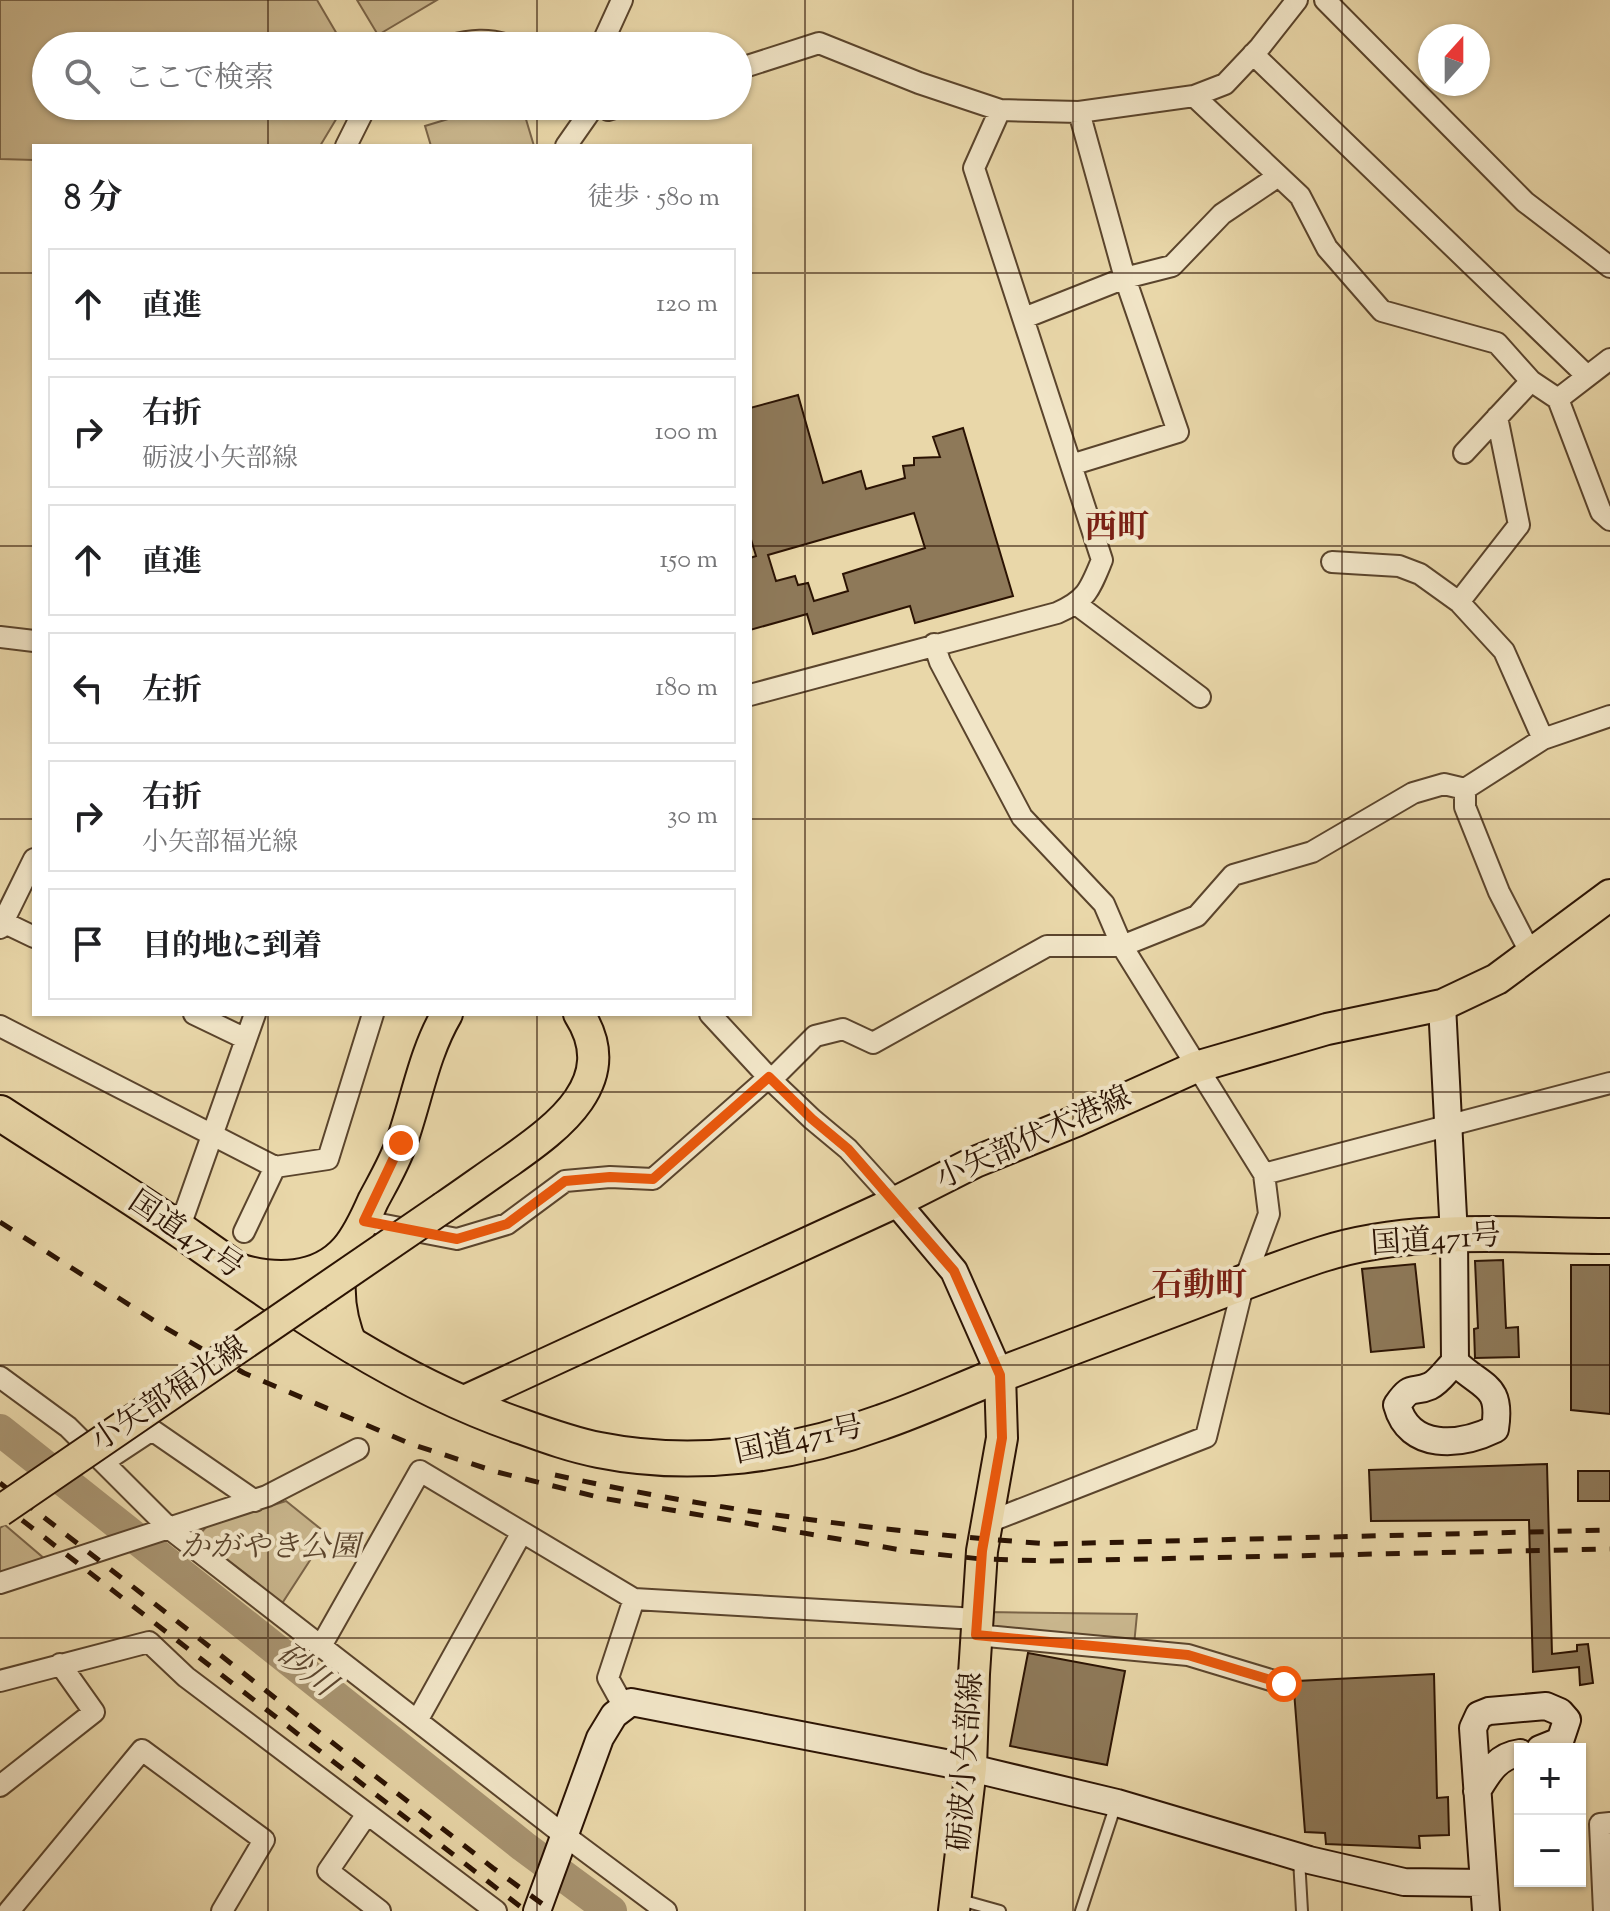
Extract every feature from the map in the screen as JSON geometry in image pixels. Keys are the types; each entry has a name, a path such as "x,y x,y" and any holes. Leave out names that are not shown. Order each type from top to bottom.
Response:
{"highway":[{"name":"国道471号","path":"0,1113 179,1229 353,1348 424,1387 521,1427 596,1450 673,1458 734,1457 783,1451 830,1440 1326,1253 1386,1239 1610,1236"}],"main road":[{"name":"小矢部伏木港線","path":"460,1403 896,1202 975,1162 1196,1067 1327,1029 1442,1005 1497,979 1610,895"},
{"path":"232,1267 256,1275 296,1276 332,1260 346,1249 364,1221 401,1143 432,1045 446,1016"},
{"name":"小矢部福光線","path":"0,1511 444,1207 561,1123 583,1096 589,1079 591,1042 580,1016"},
{"path":"346,1249 340,1291 345,1330 353,1348"},
{"name":"砺波小矢部線","path":"955,1904 971,1768 976,1627 986,1523 1002,1438 1000,1375"}],"street":[{"path":"607,32 622,0"},
{"path":"752,65 819,43 919,83 1000,110 1079,112 1194,96 1225,84 1297,0"},
{"path":"1325,0 1525,202 1610,267"},
{"path":"1253,54 1586,375"},
{"path":"1194,96 1300,196 1327,248 1382,311 1497,343 1531,381 1558,399 1601,512 1610,520"},
{"path":"752,694 1057,613 1076,604 1089,592 1102,560 974,168 1000,110"},
{"path":"1071,465 1178,432 1125,278 1079,112"},
{"path":"347,144 359,120"},
{"path":"567,144 584,120"},
{"path":"1024,318 1125,278 1172,266 1222,214 1277,177"},
{"path":"1558,399 1610,359"},
{"path":"1464,453 1531,381"},
{"path":"1459,602 1519,525 1497,417"},
{"path":"1332,562 1399,566 1420,574 1459,602 1504,651 1543,739"},
{"path":"1076,604 1200,697"},
{"path":"0,637 32,641"},
{"path":"934,644 947,675 1022,817 1104,904 1122,946 1264,1174 1269,1214 1244,1282 1206,1437 986,1523"},
{"path":"364,1221 457,1239 507,1224 565,1181 610,1177 653,1179 770,1079 815,1036 843,1029 873,1043 1047,946 1122,946 1197,916 1233,875 1312,852 1413,793 1444,784 1465,789 1543,739 1610,716"},
{"path":"1465,789 1465,807 1499,892 1531,954"},
{"path":"32,863 2,925 32,936"},
{"path":"1442,1005 1454,1236 1455,1362"},
{"path":"198,1016 246,1039"},
{"path":"179,1229 254,1016"},
{"path":"0,1026 275,1167 328,1159 372,1016"},
{"path":"712,1016 770,1079 848,1149 954,1271 1000,1375"},
{"path":"1264,1174 1610,1083"},
{"path":"244,1232 275,1167"},
{"path":"0,1377 68,1427 170,1529 666,1911"},
{"path":"105,1461 152,1430 255,1501"},
{"path":"0,1583 255,1501 358,1449"},
{"path":"321,1646 420,1471 634,1599 976,1627 1188,1655 1284,1684"},
{"path":"417,1721 522,1532"},
{"path":"624,1707 608,1678 634,1599"},
{"path":"0,1681 149,1642 186,1677 496,1911"},
{"path":"0,1786 94,1712 60,1664"},
{"path":"537,1911 600,1738 614,1715 631,1702 971,1768 1117,1803 1299,1857 1404,1882 1484,1883"},
{"path":"1496,1749 1473,1728 1479,1715 1489,1711 1546,1706 1560,1712 1567,1720 1560,1741 1555,1743"},
{"path":"1486,1911 1477,1791 1496,1749"},
{"path":"1477,1791 1493,1766 1496,1749"},
{"path":"9,1911 142,1750 264,1840 222,1911"},
{"path":"367,1814 328,1871 380,1911"},
{"path":"1604,1911 1600,1824 1610,1823"}],"lane":[{"path":"1081,1911 1117,1803"},
{"path":"1299,1857 1302,1911"},
{"path":"955,1904 1000,1911"}],"green space":[{"path":"0,0 317,0 336,32 32,32 32,120 336,120 321,144 32,144 32,160 0,159"},
{"path":"357,0 437,0 383,32 376,32"},
{"path":"445,120 526,120 533,144 430,144 425,126"},
{"name":"かがやき公園","path":"286,1501 327,1534 281,1605 199,1543 199,1535 207,1526"},
{"path":"5,1525 46,1560 0,1576 0,1528"},
{"path":"988,1612 1137,1614 1134,1645 988,1628"}],"building":[{"path":"798,395 823,483 861,471 866,489 905,478 903,466 914,465 914,458 940,457 933,437 963,428 1013,596 915,623 910,606 813,634 807,614 752,629 752,557 756,556 752,543 752,407","holes":["914,513 925,548 843,574 848,591 814,601 808,583 798,585 795,576 776,581 768,555"]},
{"path":"1503,1260 1506,1328 1518,1327 1519,1357 1475,1358 1474,1329 1478,1328 1475,1261"},
{"path":"1415,1264 1424,1347 1371,1352 1362,1269"},
{"path":"1571,1265 1610,1265 1610,1414 1571,1410"},
{"path":"1547,1464 1552,1654 1577,1651 1577,1645 1588,1644 1593,1683 1580,1685 1579,1667 1533,1672 1529,1520 1371,1521 1369,1470"},
{"path":"1578,1471 1610,1471 1610,1501 1578,1501"},
{"path":"1028,1653 1125,1671 1107,1765 1010,1746"},
{"path":"1434,1674 1437,1798 1448,1797 1449,1835 1419,1836 1420,1848 1326,1844 1325,1833 1305,1832 1294,1691 1297,1681"}],"waterway":[{"name":"砂川","path":"0,1430 523,1846 611,1911"}],"railway":[{"path":"0,1222 164,1327 244,1373 411,1444 497,1472 602,1498 907,1551 981,1559 1052,1561 1610,1549"},
{"path":"555,1475 678,1499 801,1518 1050,1544 1610,1530"},
{"path":"0,1483 552,1911"},
{"path":"0,1503 526,1911"}],"district":[{"name":"西町","path":"1117,529"},
{"name":"石動町","path":"1199,1287"}],"route":[{"path":"401,1143 364,1221 457,1239 507,1224 565,1181 610,1177 653,1179 769,1077 848,1149 954,1271 1000,1375 1002,1438 982,1551 976,1635 1188,1655 1284,1684"}]}
